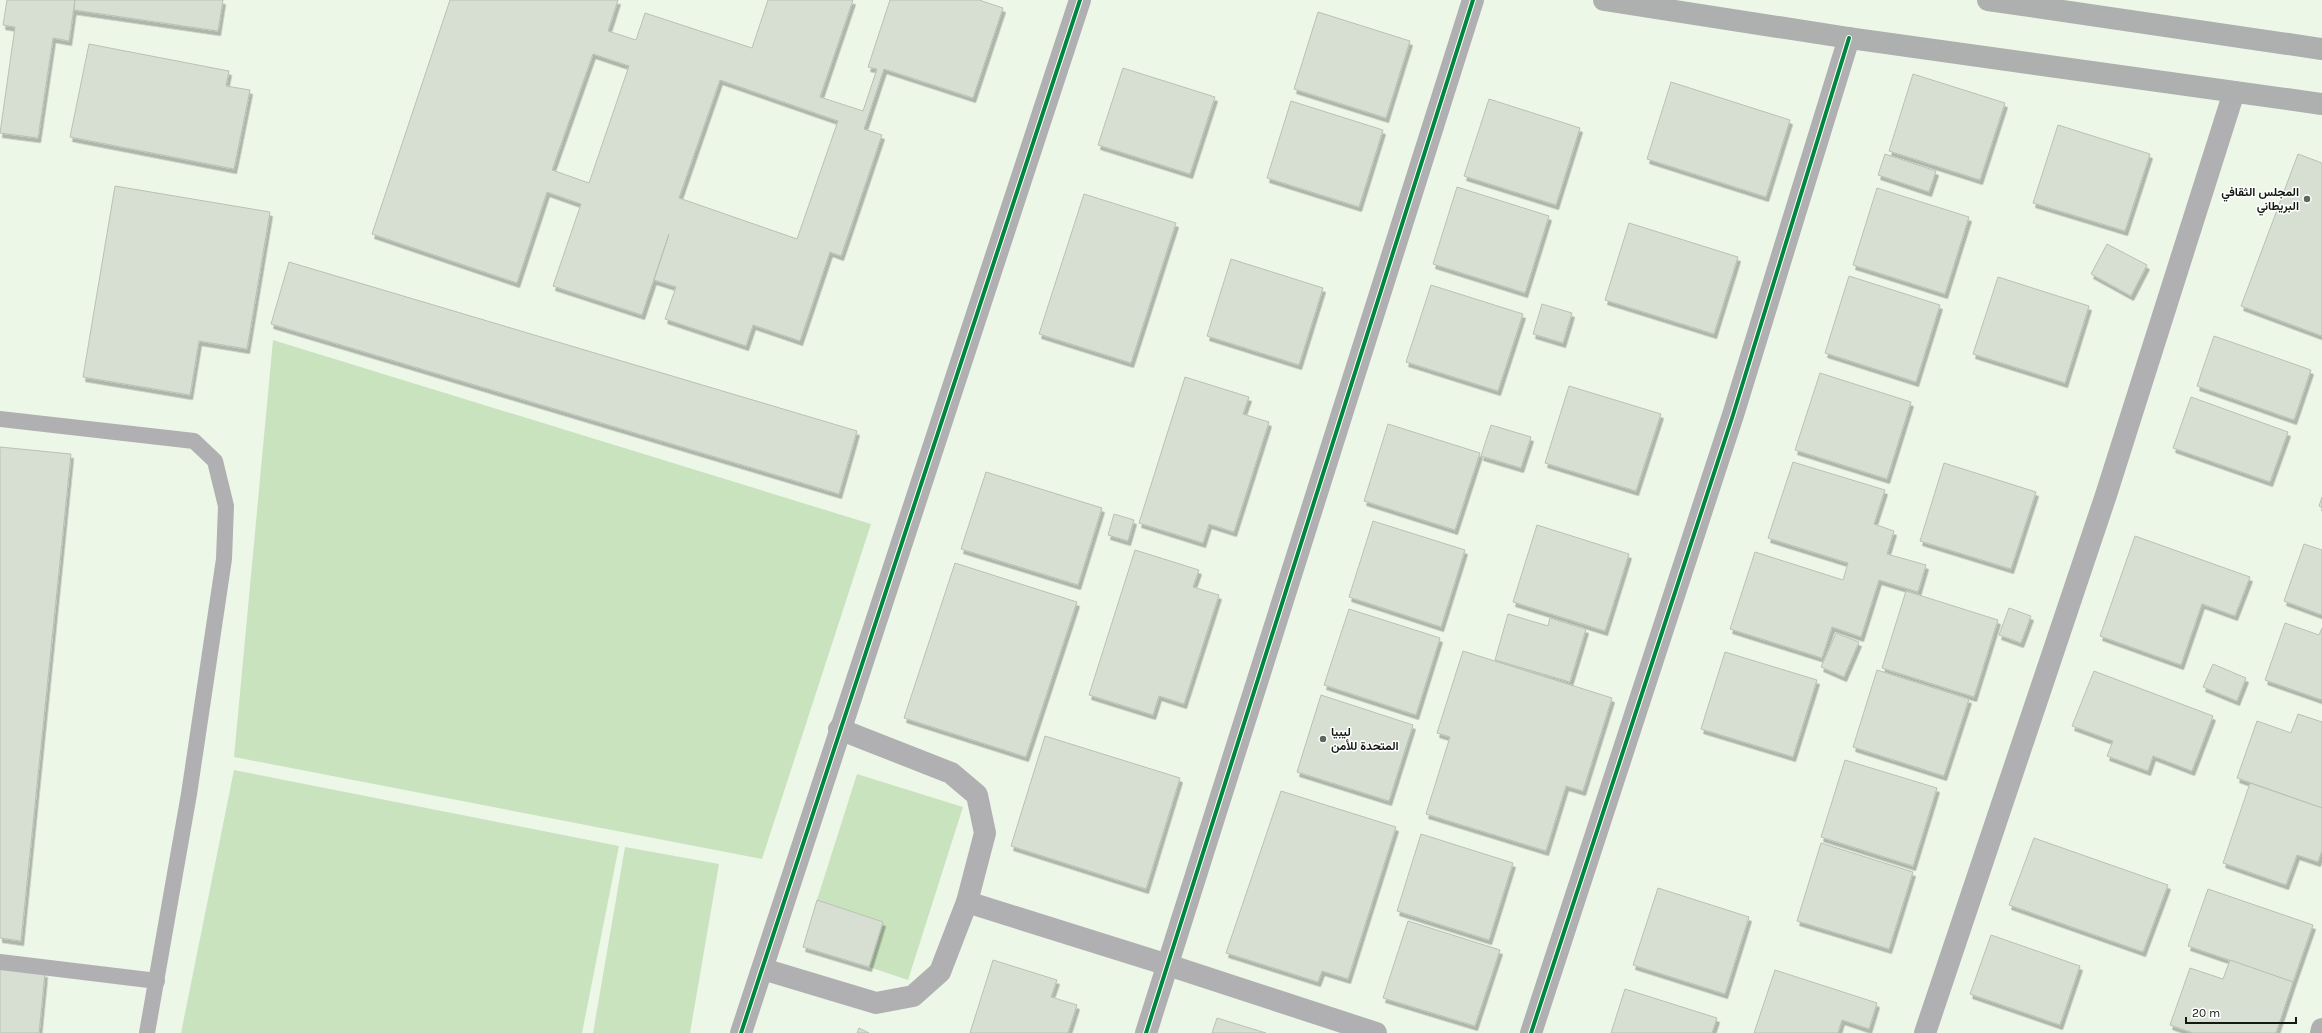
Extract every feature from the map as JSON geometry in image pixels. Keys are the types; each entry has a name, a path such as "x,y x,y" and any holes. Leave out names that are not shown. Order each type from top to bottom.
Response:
{"street":[{"path":"741,1033 763,969 839,730 1080,0"},
{"path":"1146,1033 1472,0"},
{"path":"1604,0 1849,38 2322,104"},
{"path":"1988,0 2322,49"},
{"path":"1531,1033 1733,415 1849,38"},
{"path":"1925,1033 2106,495 2234,92"},
{"path":"763,969 876,1003 913,996 940,972 967,902 985,832 977,796 951,773 839,730"},
{"path":"967,902 1168,965 1376,1033"},
{"path":"2321,1033 2322,1029"}],"lane":[{"path":"0,420 194,441 215,461 226,506 224,559 189,794 147,1033"},
{"path":"0,962 157,981"}],"green space":[{"path":"273,340 871,524 762,859 234,757"},
{"path":"234,770 619,846 582,1033 181,1033"},
{"path":"857,774 963,807 908,980 869,967 883,922 817,900"},
{"path":"625,847 719,864 690,1033 593,1033"}],"building":[{"path":"7,0 75,0 69,41 53,38 38,138 0,133 15,27 3,25"},
{"path":"75,0 223,0 218,31 74,10"},
{"path":"450,0 618,0 608,31 636,40 645,13 752,48 768,0 853,0 820,97 863,111 877,69 868,67 890,0 979,0 1003,8 973,98 884,69 864,129 882,135 841,256 830,252 800,341 753,325 746,346 665,319 676,287 654,280 669,234 642,315 553,286 581,204 547,192 517,283 372,234","holes":["593,54 629,66 589,183 552,170","720,80 838,121 797,239 679,198"]},
{"path":"1318,12 1410,41 1386,118 1294,89"},
{"path":"89,44 229,71 226,86 250,90 234,169 70,137"},
{"path":"1123,68 1215,97 1190,174 1098,145"},
{"path":"1913,74 2005,103 1980,180 1889,151"},
{"path":"1671,82 1790,120 1766,197 1647,159"},
{"path":"1489,99 1580,128 1556,205 1464,176"},
{"path":"1291,101 1383,130 1359,207 1267,178"},
{"path":"2058,125 2150,154 2125,231 2033,203"},
{"path":"1885,154 1936,171 1929,192 1878,175"},
{"path":"2298,154 2322,163 2322,336 2241,306"},
{"path":"115,186 270,212 247,349 199,341 190,395 83,377"},
{"path":"1457,187 1549,216 1525,293 1433,264"},
{"path":"1877,188 1969,217 1945,294 1853,265"},
{"path":"1084,194 1176,223 1131,363 1039,334"},
{"path":"1629,223 1738,257 1714,334 1605,300"},
{"path":"2107,244 2147,265 2131,296 2091,274"},
{"path":"1231,259 1323,288 1299,365 1207,336"},
{"path":"289,262 857,431 839,494 271,324"},
{"path":"1849,276 1940,305 1916,382 1825,353"},
{"path":"1998,277 2089,306 2065,383 1973,354"},
{"path":"1431,285 1523,314 1498,391 1406,362"},
{"path":"1542,304 1572,313 1563,343 1533,334"},
{"path":"2214,336 2311,370 2294,420 2197,386"},
{"path":"1820,373 1911,402 1887,479 1795,450"},
{"path":"1185,377 1249,397 1243,414 1269,422 1234,532 1209,524 1203,543 1139,523"},
{"path":"1569,386 1661,414 1636,491 1545,463"},
{"path":"2191,397 2288,432 2270,482 2173,448"},
{"path":"1388,424 1480,453 1455,530 1364,501"},
{"path":"1491,425 1531,437 1521,468 1481,456"},
{"path":"0,447 71,454 21,941 0,938"},
{"path":"1793,462 1885,490 1874,524 1894,531 1887,554 1926,565 1918,592 1879,580 1861,637 1832,627 1822,658 1730,629 1755,552 1843,580 1848,563 1768,538"},
{"path":"1944,463 2036,492 2011,569 1920,541"},
{"path":"986,472 1102,508 1078,585 961,549"},
{"path":"2322,497 2322,508 2319,506"},
{"path":"1114,514 1134,520 1128,541 1108,535"},
{"path":"1373,521 1465,550 1441,627 1349,597"},
{"path":"1537,525 1629,554 1605,631 1513,602"},
{"path":"2135,536 2250,577 2235,616 2202,604 2181,665 2100,636"},
{"path":"2304,544 2322,550 2322,615 2284,601"},
{"path":"1135,550 1199,570 1193,587 1219,595 1184,704 1159,696 1153,715 1089,695"},
{"path":"955,563 1077,602 1026,757 904,718"},
{"path":"1906,591 1998,620 1974,697 1882,668"},
{"path":"2009,608 2031,616 2021,643 1999,635"},
{"path":"1349,609 1440,638 1416,715 1324,685"},
{"path":"1508,614 1548,626 1550,618 1586,629 1570,682 1495,660"},
{"path":"2285,623 2319,635 2322,628 2322,700 2265,680"},
{"path":"1836,633 1859,642 1844,677 1821,667"},
{"path":"1463,651 1612,698 1583,791 1566,786 1546,851 1426,814 1450,737 1437,733"},
{"path":"1725,652 1817,680 1793,757 1701,729"},
{"path":"2213,664 2246,678 2237,701 2203,687"},
{"path":"1877,670 1969,699 1944,776 1853,747"},
{"path":"2094,671 2213,716 2192,771 2153,756 2148,771 2107,756 2113,741 2072,726"},
{"path":"1321,695 1413,725 1389,801 1297,772"},
{"path":"2298,714 2322,722 2322,808 2237,778 2257,721 2291,733"},
{"path":"1045,736 1180,778 1146,889 1011,846"},
{"path":"1845,760 1937,788 1913,866 1821,837"},
{"path":"2250,783 2322,808 2322,850 2318,862 2297,855 2286,885 2223,863"},
{"path":"1281,791 1396,827 1348,979 1322,971 1318,982 1226,953"},
{"path":"1421,834 1513,863 1489,940 1397,911"},
{"path":"2034,838 2168,885 2143,952 2009,905"},
{"path":"1821,843 1913,872 1889,949 1797,921"},
{"path":"1658,888 1749,917 1725,994 1633,965"},
{"path":"2208,889 2313,925 2293,982 2188,946"},
{"path":"817,900 883,922 869,967 803,947"},
{"path":"1408,921 1500,950 1475,1026 1383,998"},
{"path":"1991,935 2080,966 2060,1025 1970,994"},
{"path":"993,960 1057,980 1051,997 1077,1005 1068,1033 970,1033"},
{"path":"2230,960 2293,982 2276,1033 2193,1033 2170,1025 2190,968 2223,979"},
{"path":"0,969 45,973 39,1033 0,1033"},
{"path":"1775,970 1877,1003 1869,1029 1842,1020 1838,1033 1754,1033"},
{"path":"1625,989 1717,1018 1712,1033 1611,1033"},
{"path":"1217,1018 1266,1033 1212,1033"},
{"path":"859,1028 869,1033 857,1033"}],"cycle path":[{"path":"741,1033 1080,0"},
{"path":"1146,1033 1473,0"},
{"path":"1531,1033 1733,415 1849,38"}],"place":[{"name":"المجلس الثقافي البريطاني","path":"2307,199"},
{"name":"ليبيا المتحدة للأمن","path":"1323,739"}]}
